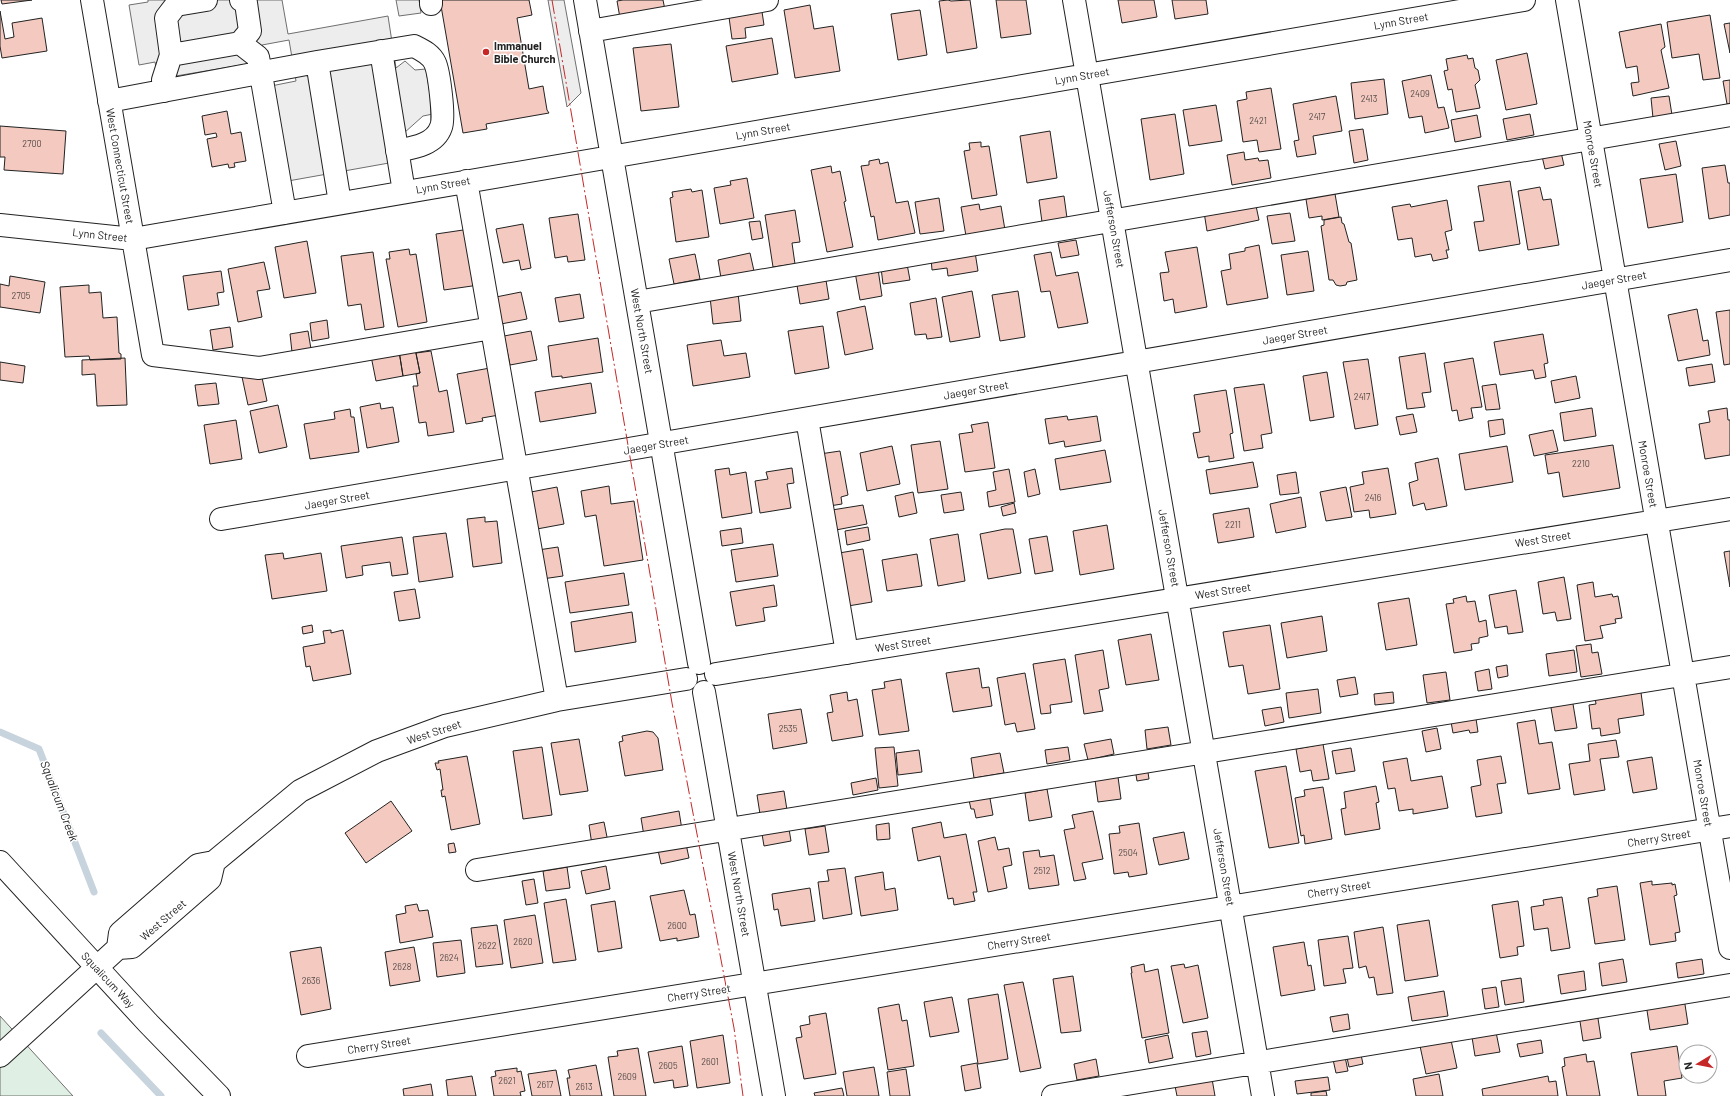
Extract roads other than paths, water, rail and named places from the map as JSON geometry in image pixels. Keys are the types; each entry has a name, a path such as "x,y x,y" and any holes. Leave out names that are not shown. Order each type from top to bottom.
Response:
{"street":[{"name":"West Connecticut Street","path":"92,0 153,356 259,368 492,328"},
{"path":"164,91 163,80 171,55 166,18 176,5 206,0"},
{"path":"171,55 240,43 250,31 246,3 241,0"},
{"name":"West North Street","path":"585,0 774,1096"},
{"path":"590,31 767,0"},
{"name":"Jefferson Street","path":"1074,0 1263,1096"},
{"name":"Lynn Street","path":"0,225 133,239 1524,0"},
{"name":"Monroe Street","path":"1567,0 1683,675 1720,828 1730,948"},
{"path":"240,43 258,57 285,212"},
{"path":"109,101 317,62 414,46 426,52 435,62 443,112 441,128 433,139 418,147 397,151"},
{"path":"381,51 404,192"},
{"path":"317,62 340,203"},
{"path":"637,302 1730,115"},
{"path":"466,181 557,700"},
{"name":"Jaeger Street","path":"222,519 1730,260"},
{"path":"807,419 847,653"},
{"name":"West Street","path":"0,1056 118,948 132,947 210,879 214,862 300,791 376,751 445,726 557,700 1730,508"},
{"path":"477,870 1730,667"},
{"name":"Cherry Street","path":"308,1056 1720,828"},
{"name":"Squalicum Way","path":"0,862 97,968 219,1096"},
{"path":"1053,1096 1730,985"}],"waterway":[{"name":"Squalicum Creek","path":"0,732 39,749 94,892"},
{"name":"Squalicum Creek","path":"101,1033 161,1096"}],"place":[{"name":"Immanuel Bible Church","path":"486,52"}]}
